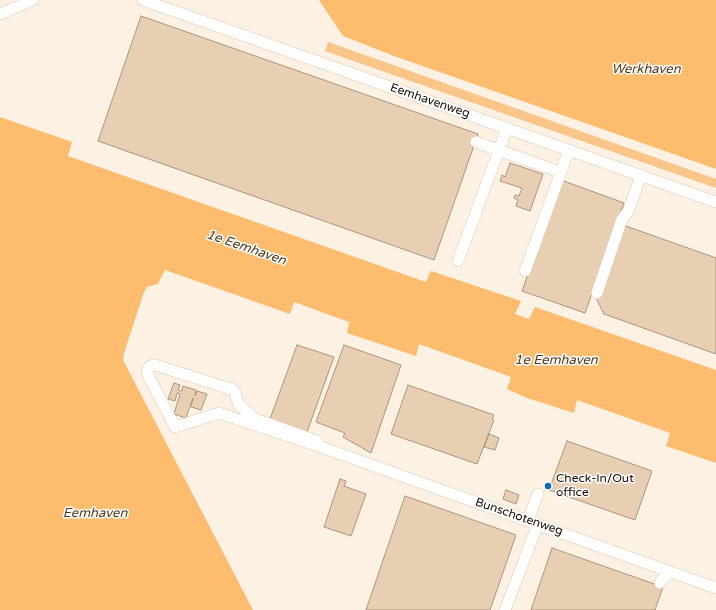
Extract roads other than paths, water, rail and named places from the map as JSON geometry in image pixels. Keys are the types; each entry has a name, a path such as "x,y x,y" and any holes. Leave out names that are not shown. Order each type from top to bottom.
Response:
{"street":[{"path":"0,14 33,0"},
{"name":"Eemhavenweg","path":"143,0 716,202"},
{"path":"458,261 507,128"},
{"path":"476,142 560,172"},
{"path":"524,271 569,150"},
{"path":"597,293 622,219 628,212 641,175"},
{"path":"155,365 234,390 239,405 255,419 317,441 321,447 219,413 175,427 148,375 147,370 150,366 155,365"},
{"name":"Bunschotenweg","path":"321,447 716,588"},
{"path":"505,610 533,522 538,494"},
{"path":"660,583 669,571"}],"water":[{"name":"Werkhaven","path":"319,0 716,0 716,169 394,56 343,36"},
{"name":"Eemhaven","path":"0,117 72,142 68,156 426,282 431,271 521,301 515,314 529,319 535,307 716,370 716,463 666,446 670,433 577,400 574,413 527,398 507,389 511,377 419,344 416,356 347,333 349,322 294,302 290,314 165,270 158,284 147,287 144,292 123,360 253,610 0,610"}],"place":[{"name":"Check-In/Out office","path":"548,486"}],"water label":[{"name":"1e Eemhaven","path":"246,248"},
{"name":"1e Eemhaven","path":"556,361"}]}
